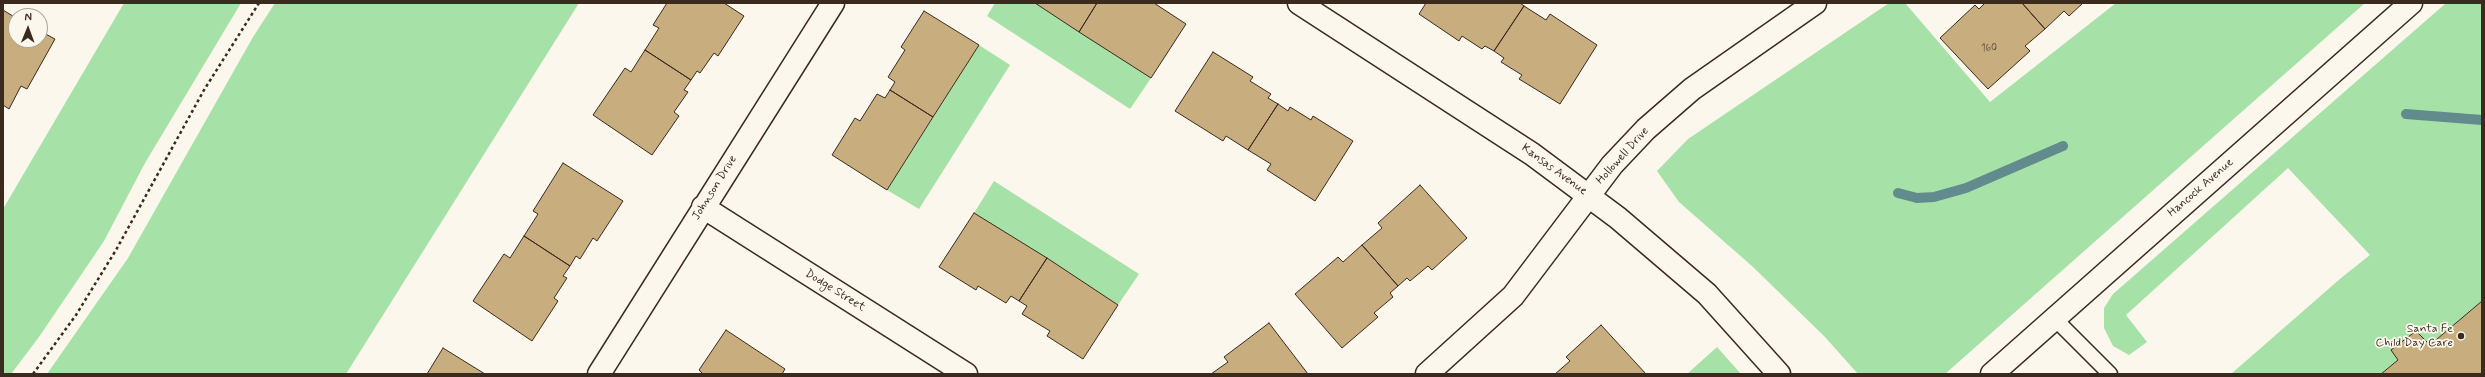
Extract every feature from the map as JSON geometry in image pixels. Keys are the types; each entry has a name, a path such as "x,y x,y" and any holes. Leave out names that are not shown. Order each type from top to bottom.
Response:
{"street":[{"name":"Johnson Drive","path":"599,374 833,3"},
{"name":"Kansas Avenue","path":"1299,3 1525,149 1618,218 1707,294 1779,374"},
{"name":"Hollowell Drive","path":"1427,374 1513,296 1612,165 1646,129 1692,88 1815,3"},
{"name":"Hancock Avenue","path":"1992,374 2411,3"},
{"name":"Dodge Street","path":"703,207 966,374"}],"lane":[{"path":"2054,318 2110,374"}],"path":[{"path":"33,374 80,309 116,250 204,90 260,3"}],"green space":[{"path":"124,3 241,3 145,163 104,241 39,337 11,374 3,374 3,209"},
{"path":"275,3 579,3 346,374 47,374 128,258 253,37"},
{"path":"995,3 1035,3 1151,78 1130,109 987,16"},
{"path":"1889,3 1905,3 1990,102 2116,3 2365,3 1945,374 1858,374 1824,336 1753,267 1679,202 1657,171 1688,139"},
{"path":"2446,3 2482,3 2482,301 2430,345 2398,360 2381,374 2231,374 2341,278 2370,255 2288,168 2126,315 2147,342 2129,355 2113,346 2104,328 2104,308 2113,294"},
{"path":"979,45 1010,65 919,209 887,190"},
{"path":"994,181 1139,274 1118,305 974,213"},
{"path":"1717,347 1741,374 1687,374"}],"building":[{"path":"667,3 724,3 744,16 718,56 714,53 700,73 697,71 691,80 645,50 659,28 653,25"},
{"path":"1035,3 1097,3 1079,32"},
{"path":"1097,3 1154,3 1186,24 1151,78 1079,32"},
{"path":"1426,3 1520,3 1524,6 1494,51 1485,46 1482,49 1462,36 1459,41 1419,14"},
{"path":"1985,3 2022,3 2045,29 2025,46 2030,51 1988,89 1940,38 1975,5 1979,9"},
{"path":"2022,3 2083,3 2069,16 2064,11 2045,29"},
{"path":"1524,6 1546,20 1550,14 1597,45 1560,104 1519,79 1522,75 1501,62 1504,58 1494,51"},
{"path":"3,10 8,13 8,48 48,48 48,35 55,39 27,89 21,86 9,109 3,105"},
{"path":"924,11 979,45 933,117 890,90 895,82 888,77 905,50 901,47"},
{"path":"645,50 691,80 684,90 688,92 674,112 679,116 652,155 593,115 625,68 631,72"},
{"path":"1213,52 1253,77 1250,81 1271,94 1268,98 1278,104 1248,150 1226,136 1223,141 1175,111"},
{"path":"890,90 933,117 887,190 832,155 855,118 860,121 877,94 885,98"},
{"path":"1278,104 1288,111 1290,107 1311,120 1313,116 1353,141 1315,201 1267,170 1271,164 1248,150"},
{"path":"563,163 623,201 597,241 593,238 580,259 576,256 570,266 524,236 538,214 533,211"},
{"path":"1420,185 1467,238 1432,270 1428,266 1410,281 1407,278 1398,286 1362,245 1382,228 1378,223"},
{"path":"974,213 1047,258 1019,301 1011,296 1006,303 978,286 976,290 939,267"},
{"path":"524,236 570,266 563,276 567,278 554,298 558,301 532,341 473,301 504,254 510,258"},
{"path":"1362,245 1398,286 1390,293 1393,297 1374,313 1378,317 1342,348 1295,294 1338,257 1343,262"},
{"path":"1047,258 1118,305 1083,359 1047,336 1050,331 1022,314 1027,306 1019,301"},
{"name":"Santa Fe Child Day Care","path":"2482,301 2482,374 2381,374 2398,360 2391,350 2416,331 2430,345"},
{"path":"1269,323 1308,374 1211,374 1228,362 1224,357"},
{"path":"1601,325 1646,374 1555,374 1570,361 1566,357"},
{"path":"726,330 785,369 782,374 703,374 699,370"},
{"path":"443,348 485,374 427,374"}],"waterway":[{"path":"2406,114 2482,120"},
{"path":"1898,193 1917,198 1934,197 1966,188 2063,146"}],"place":[{"name":"Santa Fe Child Day Care","path":"2461,336"}]}
